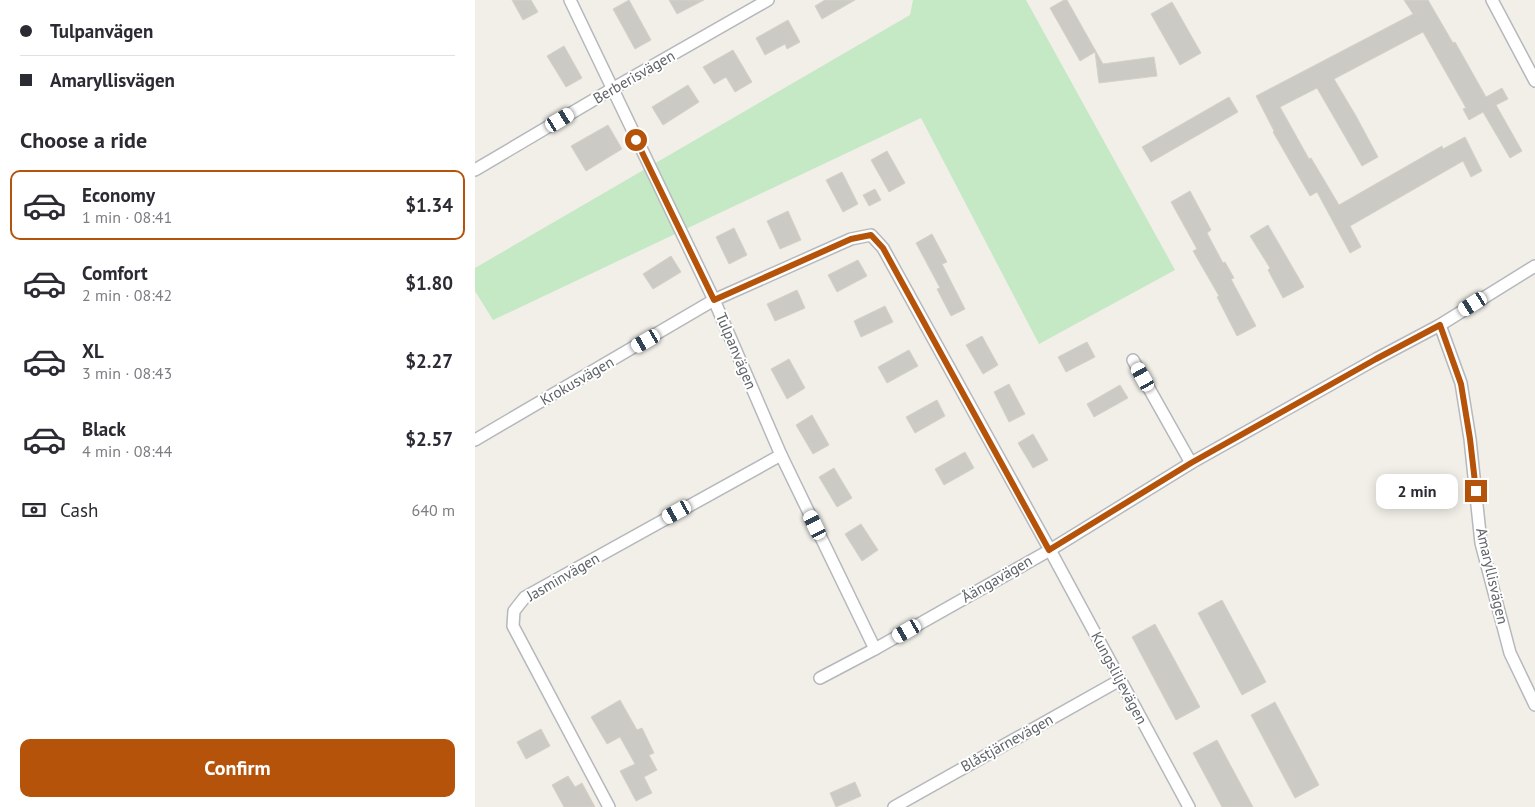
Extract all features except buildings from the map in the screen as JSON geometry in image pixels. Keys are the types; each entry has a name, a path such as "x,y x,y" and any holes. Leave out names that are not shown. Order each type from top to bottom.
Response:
{"street":[{"name":"Tulpanvägen","path":"570,0 714,300 781,455 875,649"},
{"name":"Berberisvägen","path":"475,170 768,0"},
{"path":"1492,0 1535,81"},
{"name":"Krokusvägen","path":"475,440 714,300 851,239 871,235"},
{"name":"Kungsliljevägen","path":"871,235 883,248 1189,807"},
{"name":"Åängavägen","path":"821,678 1049,550 1191,463 1440,325 1535,266"},
{"name":"Amaryllisvägen","path":"1440,325 1461,384 1470,439 1481,543 1510,653 1535,705"},
{"path":"1133,360 1191,463"},
{"name":"Jasminvägen","path":"609,807 513,626 514,611 525,597 781,455"},
{"name":"Blåstjärnevägen","path":"894,807 1120,680"}],"green space":[{"path":"913,0 1026,0 1175,270 1039,344 921,118 493,320 475,291 475,268 910,15"}],"route":[{"path":"636,140 714,300 851,239 871,235 883,248 1049,550 1161,480 1440,325 1461,384 1476,491"}]}
